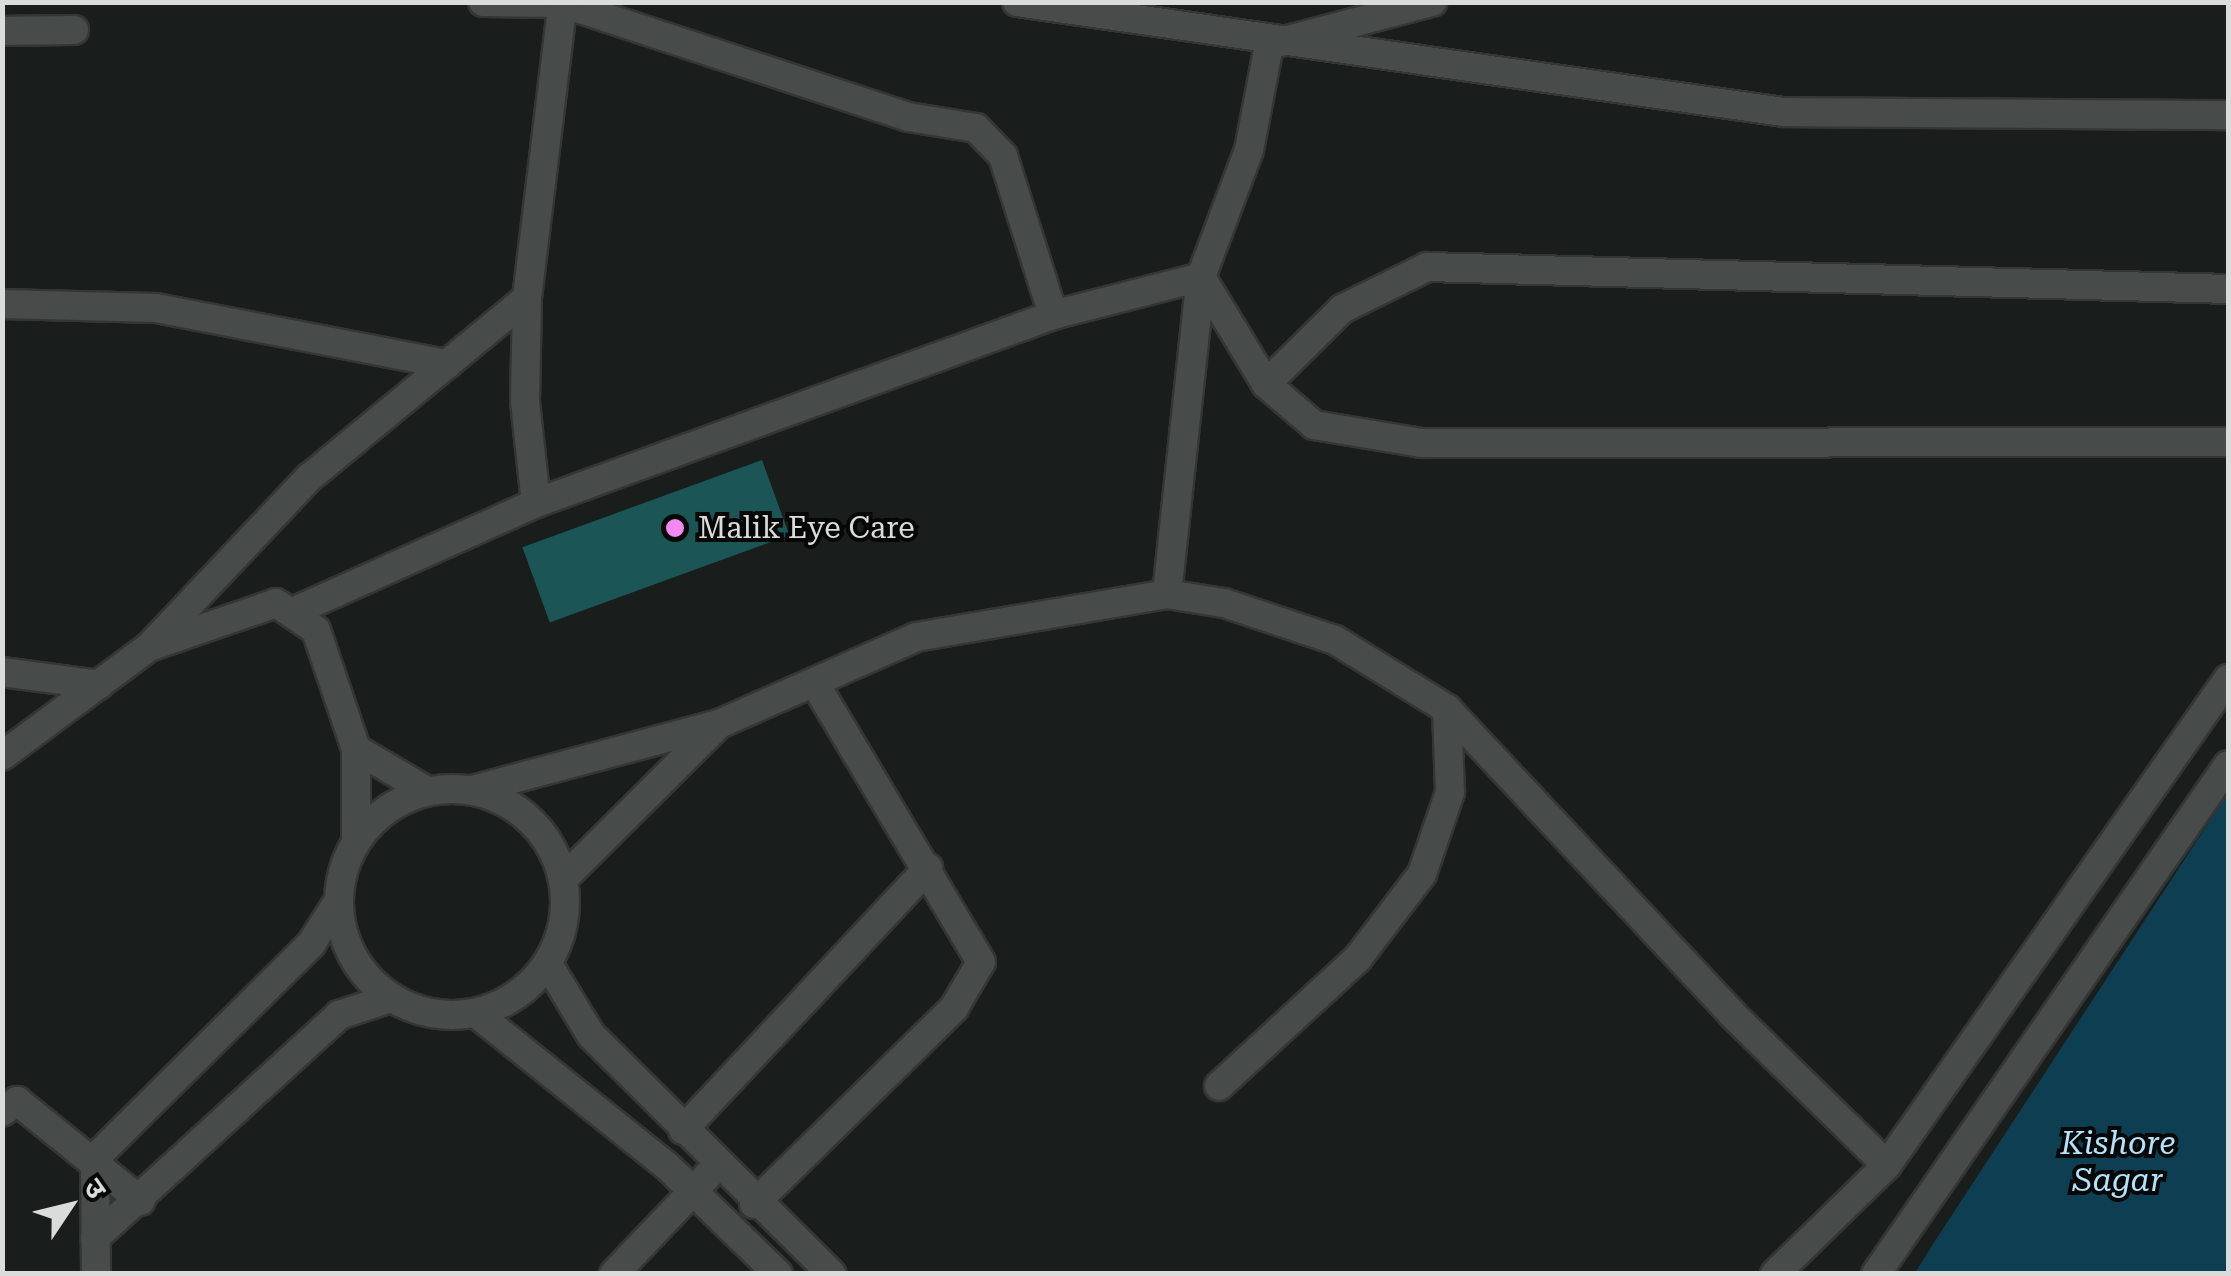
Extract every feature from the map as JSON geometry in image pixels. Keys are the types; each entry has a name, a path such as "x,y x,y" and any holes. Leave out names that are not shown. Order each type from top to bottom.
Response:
{"street":[{"path":"483,2 563,3 908,117 976,128 1002,156 1053,315"},
{"path":"1017,2 1269,44 1783,112 2228,115"},
{"path":"1269,44 1432,2"},
{"path":"536,503 525,402 527,298 563,3"},
{"path":"2,31 74,30"},
{"path":"1167,594 1201,277 1250,150 1269,44"},
{"path":"1266,384 1342,309 1427,267 2228,289"},
{"path":"149,647 252,604 297,610 536,503 1053,315 1201,277"},
{"path":"1201,277 1266,384 1314,425 1421,444 2228,442"},
{"path":"2,756 149,647 310,477 527,298"},
{"path":"2,304 156,308 448,364"},
{"path":"356,841 387,809 428,791 472,790 719,724 916,637 1167,594 1335,640 1448,709 1732,1014 1887,1165"},
{"path":"96,1274 95,1158 310,944 338,902 356,841 356,749 316,630 297,610"},
{"path":"2,672 99,685"},
{"path":"1775,1274 1887,1165 2228,680"},
{"path":"754,1204 975,982 976,950 814,682"},
{"path":"1220,1086 1358,958 1422,874 1450,792 1448,709"},
{"path":"563,878 719,724"},
{"path":"356,749 428,791"},
{"path":"1876,1274 2228,765"},
{"path":"338,902 363,973 391,998 432,1014 477,1014 517,996 548,964 564,923 563,878 546,838 514,806 472,790"},
{"path":"683,1130 928,868"},
{"path":"548,964 591,1035 754,1204 832,1274"},
{"path":"95,1238 141,1202 340,1016 391,998"},
{"path":"477,1014 694,1190 778,1274"},
{"path":"2,1112 17,1100 95,1158 141,1202"},
{"path":"614,1274 717,1166"}],"water":[{"name":"Kishore Sagar","path":"2228,793 2228,1273 1915,1273 1933,1244"}],"building":[{"path":"762,460 789,535 550,622 522,547"}],"place":[{"name":"Malik Eye Care","path":"675,528"}]}
